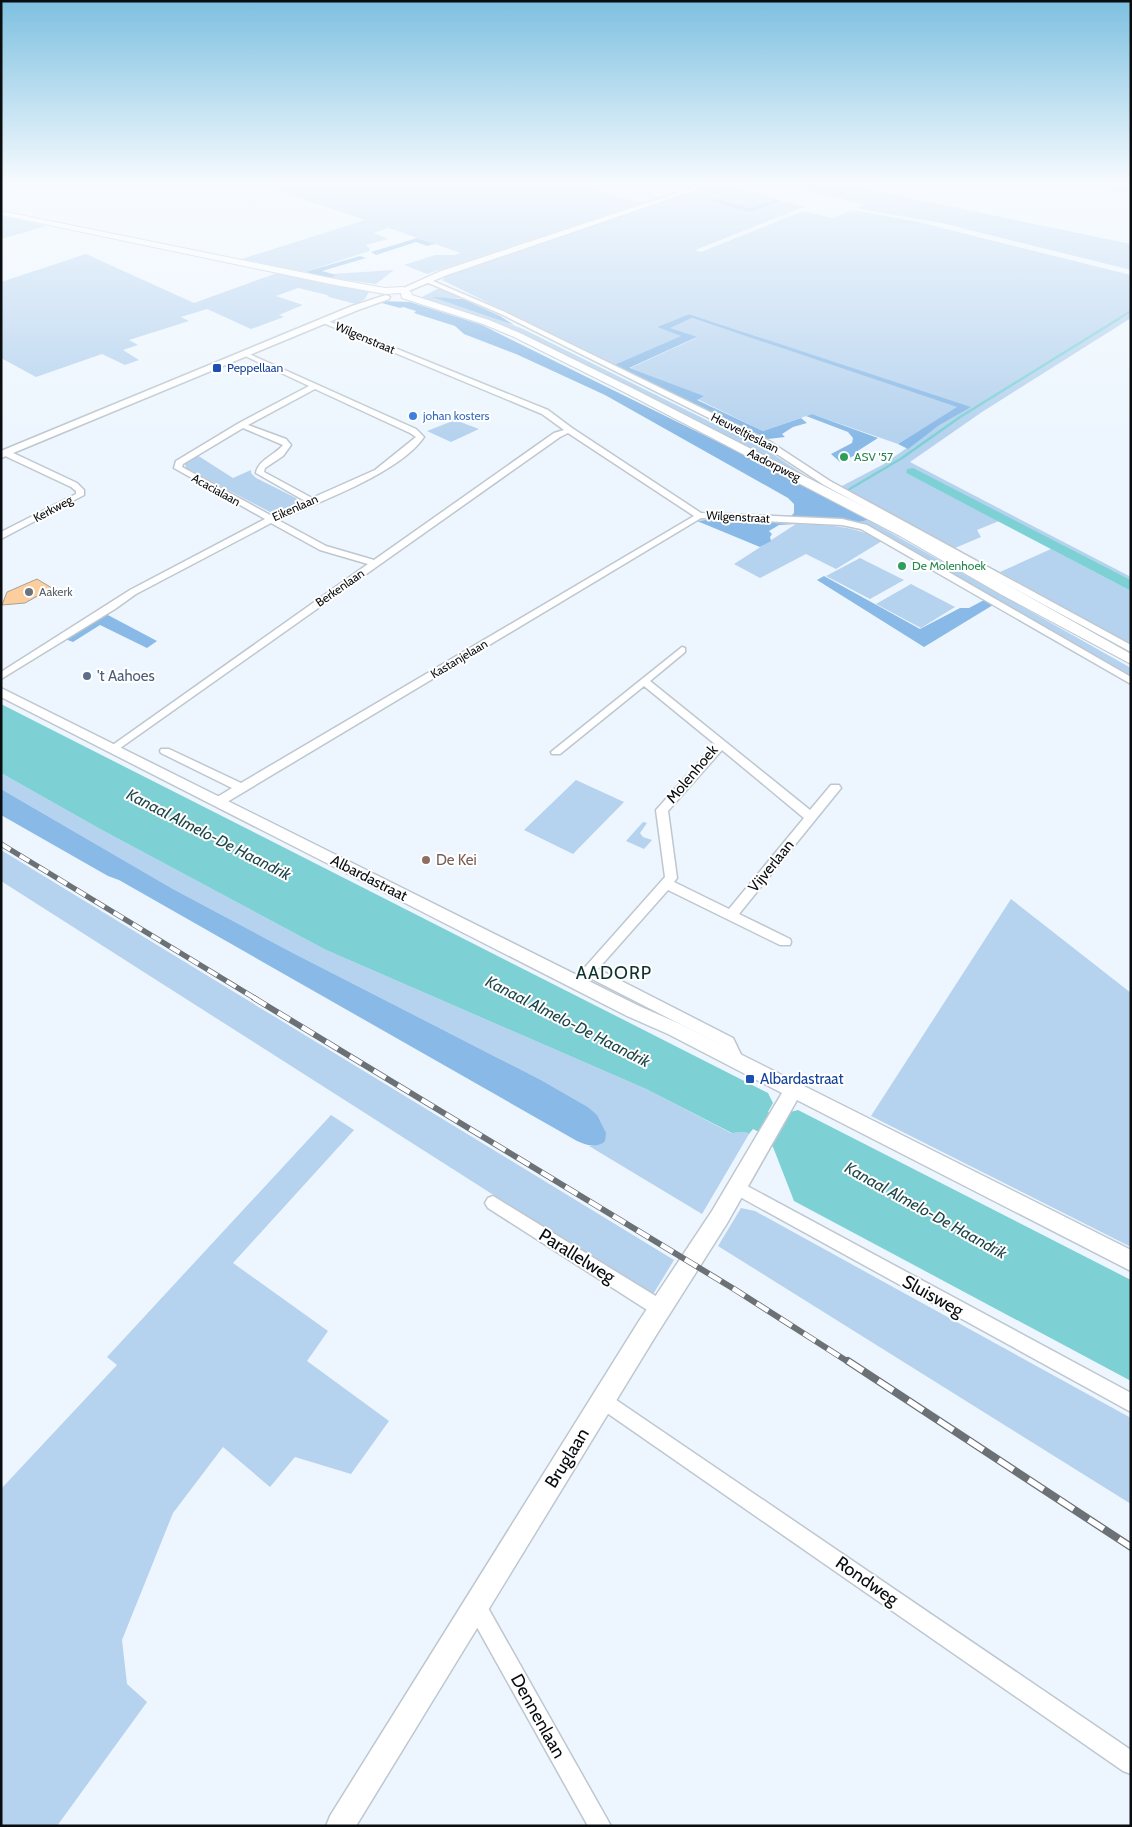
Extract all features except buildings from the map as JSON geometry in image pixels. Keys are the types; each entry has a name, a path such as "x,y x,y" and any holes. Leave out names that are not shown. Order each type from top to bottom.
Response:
{"main road":[{"path":"263,268 385,294 396,298 404,293"},
{"name":"Aadorpweg","path":"404,293 494,325 628,390 905,533 1131,660"}],"street":[{"path":"404,293 426,280 461,268"},
{"name":"Heuveltjeslaan","path":"426,280 503,314 766,442 827,483 1092,630 1131,649"},
{"path":"4,454 385,294"},
{"name":"Wilgenstraat","path":"323,321 545,412 569,430 699,515 857,524 884,537 1131,681"},
{"name":"Eikenlaan","path":"1,676 133,592 270,520 378,472 416,443 420,437 413,431 245,354"},
{"name":"Acacialaan","path":"315,386 242,425 184,460 179,464 178,468 323,548 376,563"},
{"path":"242,425 284,441 288,445 280,454 261,467 260,473 310,501"},
{"name":"Berkenlaan","path":"112,749 557,435 569,430"},
{"name":"Kerkweg","path":"1,536 80,495 80,490 74,485 4,454"},
{"name":"Kastanjelaan","path":"218,802 696,519 699,515"},
{"path":"556,752 645,682 682,650"},
{"name":"Molenhoek","path":"645,682 721,744 662,810 671,878 667,884"},
{"name":"Albardastraat","path":"1,692 218,802 583,977 633,1011 674,1029 1131,1261"},
{"path":"721,744 811,816"},
{"path":"165,751 241,788"},
{"name":"Vijverlaan","path":"731,915 835,788"},
{"path":"583,977 667,884 785,942"},
{"name":"Bruglaan","path":"340,1826 661,1308 719,1218 793,1090"},
{"name":"Sluisweg","path":"736,1186 799,1223 1131,1404"},
{"name":"Parallelweg","path":"493,1204 661,1308"},
{"name":"Rondweg","path":"604,1400 1131,1763"},
{"name":"Dennenlaan","path":"476,1606 600,1826"}],"shaded area":[{"path":"43,268 117,268 194,303 277,273 330,285 370,290 365,299 356,304 298,288 276,296 303,305 279,315 284,317 251,329 207,309 181,317 189,321 129,340 138,345 123,350 139,360 125,365 102,354 36,377 1,358 1,282"},
{"path":"287,268 316,268 305,272"},
{"path":"318,268 331,268 322,271 336,275 331,278 305,272"},
{"path":"412,268 444,268 427,274"},
{"path":"468,268 1104,268 1131,275 1131,318 982,412 910,462 1131,577 1131,580 913,469 906,473 999,521 977,530 981,537 955,548 840,487 884,464 938,426 970,407 689,314 657,327 682,336 614,365 442,280 448,275"},
{"path":"394,270 376,284 331,278 336,275 331,274"},
{"path":"439,288 463,298 435,298 471,309 523,329 767,450 806,476 517,331 420,298"},
{"path":"432,297 463,299 500,316 514,325"},
{"path":"378,302 410,302 482,325 724,445 868,520 854,523 789,518 794,513 794,504 788,498 605,395 516,354 464,334 455,326 414,313 416,311"},
{"path":"689,314 971,407 938,426 908,449 898,444 957,407 692,318 670,328 697,337 629,368 704,396 697,400 763,431 801,418 807,423 793,427 782,434 785,437 768,439 614,365 681,336 657,327"},
{"path":"692,318 958,407 898,444 812,414 763,431 697,399 703,396 628,369 696,338 669,328"},
{"path":"812,414 878,438 856,452 858,454 840,462 831,454 852,443 853,438 848,432 806,416"},
{"path":"455,420 479,429 451,442 427,431"},
{"path":"197,455 233,478 251,470 251,473 256,478 296,498 299,503 278,512 270,512 186,468 185,464"},
{"path":"868,520 1131,668 1131,677 876,529 854,523"},
{"path":"697,521 796,524 779,525 769,531 772,534 770,537 771,541 760,547"},
{"path":"796,524 851,529 861,531 882,541 836,569 806,554 760,578 734,564"},
{"path":"1051,549 1131,591 1131,645 1000,572"},
{"path":"860,558 904,580 870,599 826,576"},
{"path":"824,576 920,629 960,608 969,608 984,600 993,605 924,647 817,580"},
{"path":"911,584 955,607 921,628 876,604"},
{"path":"106,614 157,641 147,648 100,625 73,642 65,639"},
{"path":"1,773 100,829 326,950 646,1089 731,1133 745,1132 749,1134 702,1214 589,1146 595,1145 597,1116 588,1107 541,1080 291,952 173,889 1,789"},
{"path":"576,780 624,802 573,854 524,830"},
{"path":"1,789 173,889 291,952 541,1080 588,1107 597,1115 606,1133 605,1141 595,1146 577,1141 119,880 108,876 1,815"},
{"path":"643,822 647,823 640,833 643,837 652,840 644,849 626,841"},
{"path":"1,850 674,1260 652,1296 1,881"},
{"path":"1011,899 1131,993 1131,1247 871,1116"},
{"path":"331,1115 354,1130 233,1263 328,1331 307,1361 389,1421 351,1474 295,1457 270,1487 223,1447 173,1513 122,1640 127,1684 147,1702 57,1826 1,1826 1,1489 117,1365 107,1357"},
{"path":"741,1208 755,1211 1131,1418 1131,1504 718,1246"}],"water":[{"path":"913,468 1131,580 1131,591 906,473 907,469"},
{"name":"Kanaal Almelo-De Haandrik","path":"1,704 768,1093 773,1103 768,1112 784,1121 790,1112 798,1110 1131,1280 1131,1381 794,1201 773,1147 770,1145 773,1139 753,1129 749,1134 745,1132 732,1133 646,1089 326,950 100,829 1,773"}],"waterway":[{"path":"1118,319 1131,311"},
{"path":"848,490 902,458 960,417 1120,318"}],"railway":[{"path":"1,844 256,999"},
{"path":"254,998 734,1289 850,1363"},
{"path":"848,1361 1131,1547"}],"place":[{"name":"Peppellaan","path":"217,368"},
{"name":"johan kosters","path":"413,416"},
{"name":"ASV '57","path":"844,457"},
{"name":"De Molenhoek","path":"902,566"},
{"name":"Aakerk","path":"29,592"},
{"name":"'t Aahoes","path":"87,676"},
{"name":"De Kei","path":"426,860"},
{"name":"Albardastraat","path":"750,1079"}],"district":[{"name":"AADORP","path":"614,973"}]}
